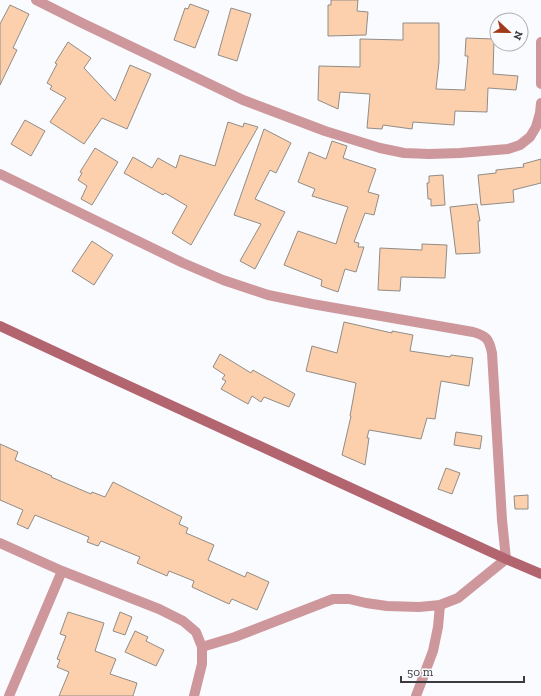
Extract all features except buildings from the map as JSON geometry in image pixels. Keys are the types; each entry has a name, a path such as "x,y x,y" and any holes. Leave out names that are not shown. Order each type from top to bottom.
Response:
{"street":[{"path":"36,0 243,100 325,131 380,148 404,153 460,153 508,149 520,145 530,137 536,127 541,103"},
{"path":"541,42 541,84"},
{"path":"0,174 183,263 223,280 268,295 483,334 490,342 492,353 502,520 506,559"},
{"path":"0,326 541,574"},
{"path":"0,543 62,571 159,609 183,621 196,632 202,647 202,664 194,696"},
{"path":"202,647 235,637 333,599 349,599 387,606 419,607 440,605 458,598 506,559"},
{"path":"9,696 62,571"},
{"path":"416,696 433,651 438,627 440,605"}]}
